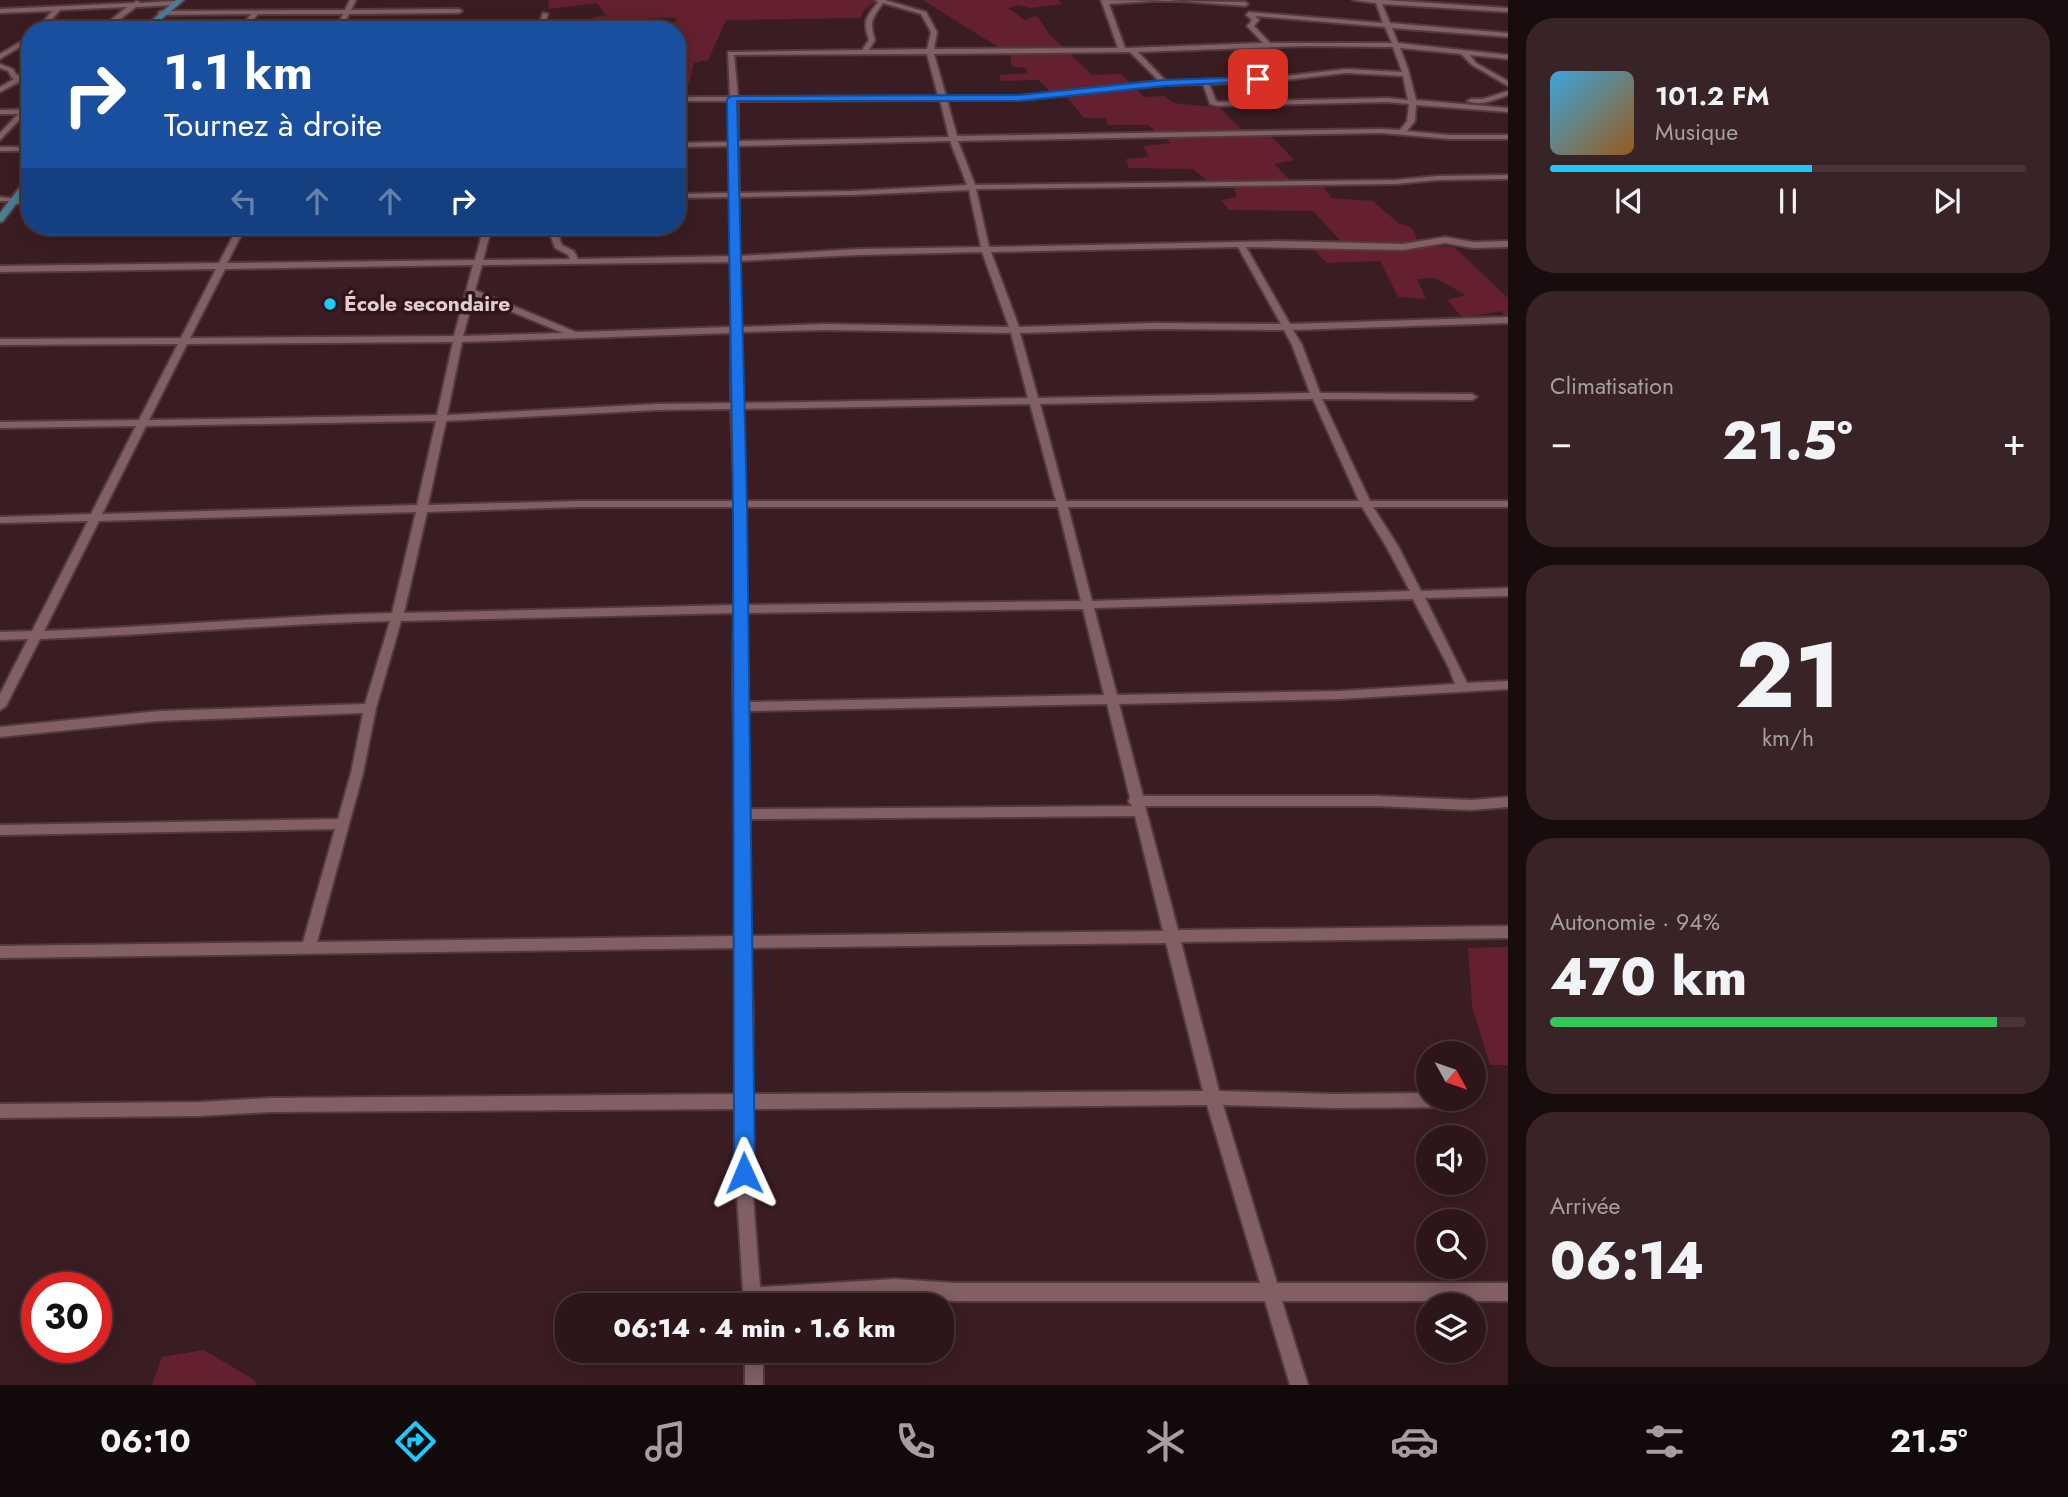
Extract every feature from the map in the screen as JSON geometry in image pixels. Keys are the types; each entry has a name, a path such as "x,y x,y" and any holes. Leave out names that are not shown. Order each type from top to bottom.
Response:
{"main road":[{"path":"153,21 178,1"},
{"path":"0,219 21,192"}],"street":[{"path":"342,21 353,0"},
{"path":"1122,50 1105,1 1164,0"},
{"path":"1170,0 1247,2 1250,15 1256,20 1250,26 1268,46"},
{"path":"1356,0 1508,10"},
{"path":"0,11 178,1"},
{"path":"864,51 872,40 867,28 869,15 880,1 926,15 934,34 930,51 954,141 972,187 986,251 1015,330 1035,402 1136,806 1174,938 1213,1098 1268,1290 1299,1385"},
{"path":"1378,1 1395,45 1400,50 1413,102 1414,116 1406,129"},
{"path":"113,21 137,3"},
{"path":"47,21 59,7"},
{"path":"161,13 459,11"},
{"path":"249,21 256,13"},
{"path":"543,21 545,14"},
{"path":"1250,15 1508,34"},
{"path":"0,57 21,44"},
{"path":"752,1293 745,1196 743,1103 746,1015 742,940 743,814 732,99 734,86 728,56 733,52 1132,50 1395,45 1508,57"},
{"path":"1132,50 1164,83"},
{"path":"1464,53 1474,64 1508,85"},
{"path":"0,66 11,70 13,76 21,78"},
{"path":"686,99 1019,98 1164,83 1277,79 1346,71 1405,74"},
{"path":"0,90 21,81"},
{"path":"1205,81 1213,102 1218,104 1413,102 1508,110"},
{"path":"1443,105 1484,101 1508,93"},
{"path":"0,112 21,111"},
{"path":"0,138 21,117"},
{"path":"686,145 1406,129 1449,137 1508,137"},
{"path":"0,149 21,149"},
{"path":"686,196 972,187 1385,183 1508,177"},
{"path":"0,199 21,201"},
{"path":"0,706 237,235"},
{"path":"308,948 344,824 370,708 411,562 420,509 458,339 486,235"},
{"path":"554,235 558,246 571,253 575,260"},
{"path":"0,269 735,259 858,252 1241,246 1403,247 1445,240 1473,245 1508,244"},
{"path":"1241,246 1288,327 1316,396 1367,506 1392,546 1463,689"},
{"path":"472,292 577,335"},
{"path":"0,342 458,339 824,327 1015,330 1154,326 1288,327 1508,320"},
{"path":"0,425 440,418 736,406 1316,396 1472,397"},
{"path":"0,520 579,504 1508,504"},
{"path":"0,636 395,618 740,609 1086,605 1508,593"},
{"path":"740,707 1254,697 1508,685"},
{"path":"0,732 159,716 370,708"},
{"path":"743,814 1376,801 1471,805 1508,802"},
{"path":"0,830 344,824"},
{"path":"0,952 529,947 742,940 1174,938 1358,932 1508,932"},
{"path":"0,1111 200,1110 270,1105 1213,1098 1416,1100"},
{"path":"821,1293 846,1289 896,1288 956,1292 1508,1292"},
{"path":"754,1363 754,1385"}],"shaded area":[{"path":"549,0 878,0 864,10 860,18 726,20 708,60 694,63 689,85 686,85 686,21 657,18 592,21 590,18 606,15 597,3 548,9"},
{"path":"923,0 1058,0 1062,4 1030,8 1018,5 1008,8 1025,20 1037,16 1049,34 1092,75 1121,74 1144,97 1164,96 1174,103 1220,108 1245,133 1271,136 1294,160 1274,164 1290,180 1320,181 1331,198 1373,201 1398,223 1411,227 1420,245 1454,247 1508,298 1508,319 1501,311 1463,318 1447,300 1466,295 1435,278 1417,279 1426,299 1398,297 1380,261 1327,263 1314,250 1349,250 1313,211 1229,210 1221,200 1237,197 1234,188 1214,186 1193,169 1129,168 1126,159 1149,157 1143,146 1171,143 1148,125 1108,125 1106,118 1084,118 1065,95 1053,94 1038,80 1001,81 999,75 1027,73 1026,68 1011,66 1011,55"},
{"path":"1508,947 1508,1065 1490,1065 1486,1041 1483,1041 1472,1006 1468,948"},
{"path":"204,1350 254,1380 257,1385 152,1385 162,1357"}],"place":[{"name":"École secondaire","path":"330,304"}],"route":[{"path":"744,1173 746,1015 742,940 740,505 732,99 1019,98 1123,86 1258,79"}]}
